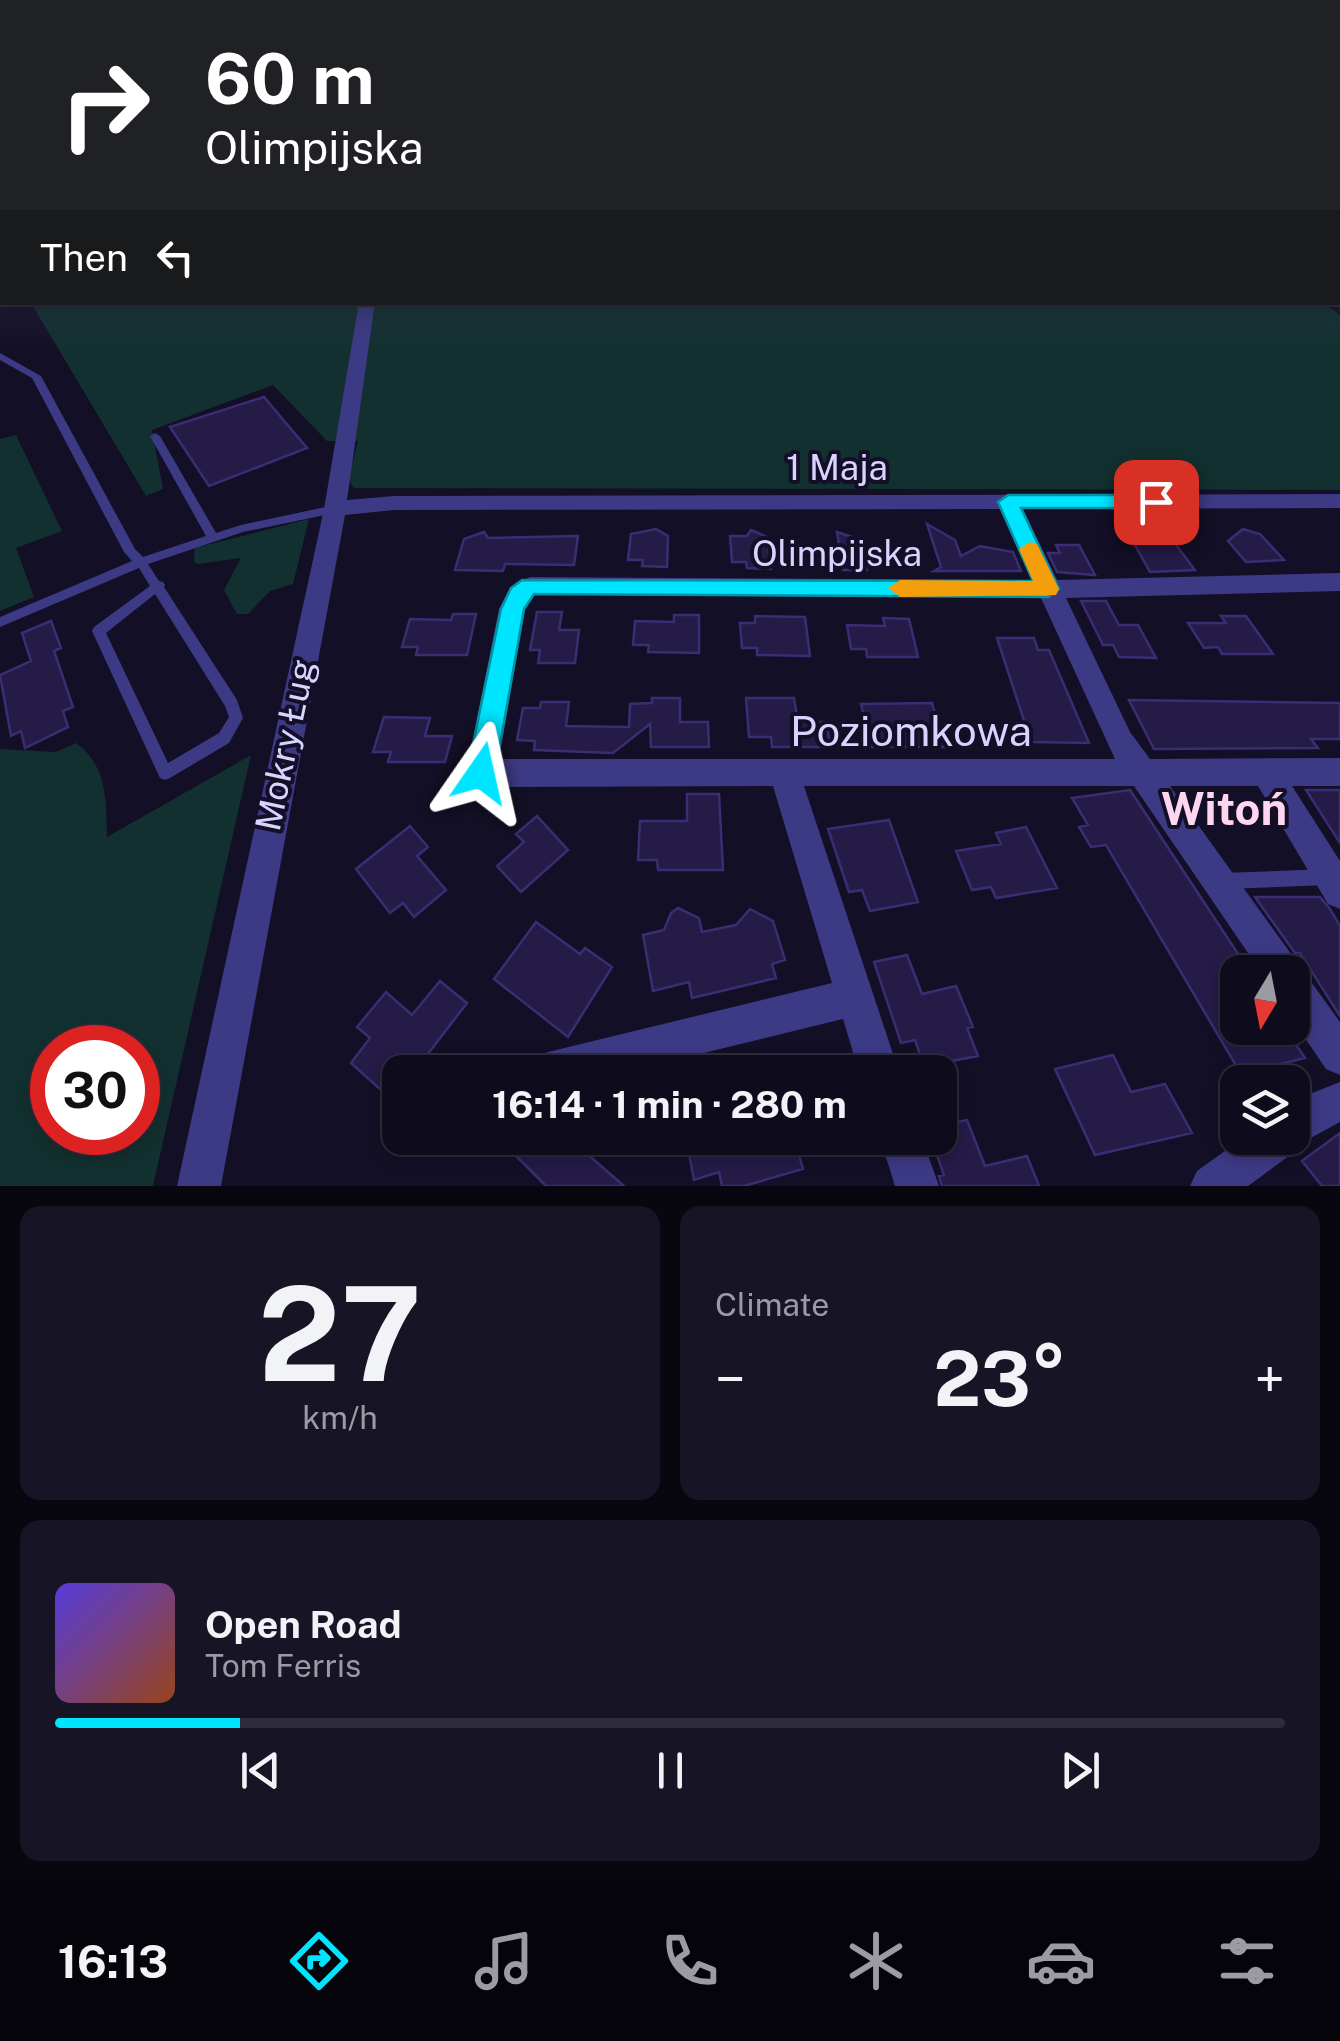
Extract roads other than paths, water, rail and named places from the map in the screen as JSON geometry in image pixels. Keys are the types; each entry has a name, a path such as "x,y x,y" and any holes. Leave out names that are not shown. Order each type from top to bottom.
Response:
{"street":[{"name":"Mokry Ług","path":"199,1186 272,801 335,509 367,305"},
{"name":"1 Maja","path":"335,509 394,502 1340,502"},
{"path":"1008,502 1120,741 1272,955"},
{"name":"Olimpijska","path":"481,773 512,609 519,594 530,586 1048,589 1340,582"},
{"path":"784,771 873,1055"},
{"path":"1266,772 1335,885"},
{"name":"Poziomkowa","path":"481,773 1340,772"},
{"path":"617,1055 854,997"},
{"path":"1310,1012 1340,1055"},
{"path":"1310,1114 1340,1102"},
{"path":"907,1155 917,1186"},
{"path":"1212,1186 1255,1155"}],"lane":[{"path":"0,356 36,376 130,552 159,585 232,704 236,718 224,738 165,774 99,631 159,585"},
{"path":"155,436 212,538"},
{"path":"0,622 140,562 212,538 335,509"},
{"path":"1222,881 1335,885"}],"district":[{"name":"Witoń","path":"1224,808"}]}
